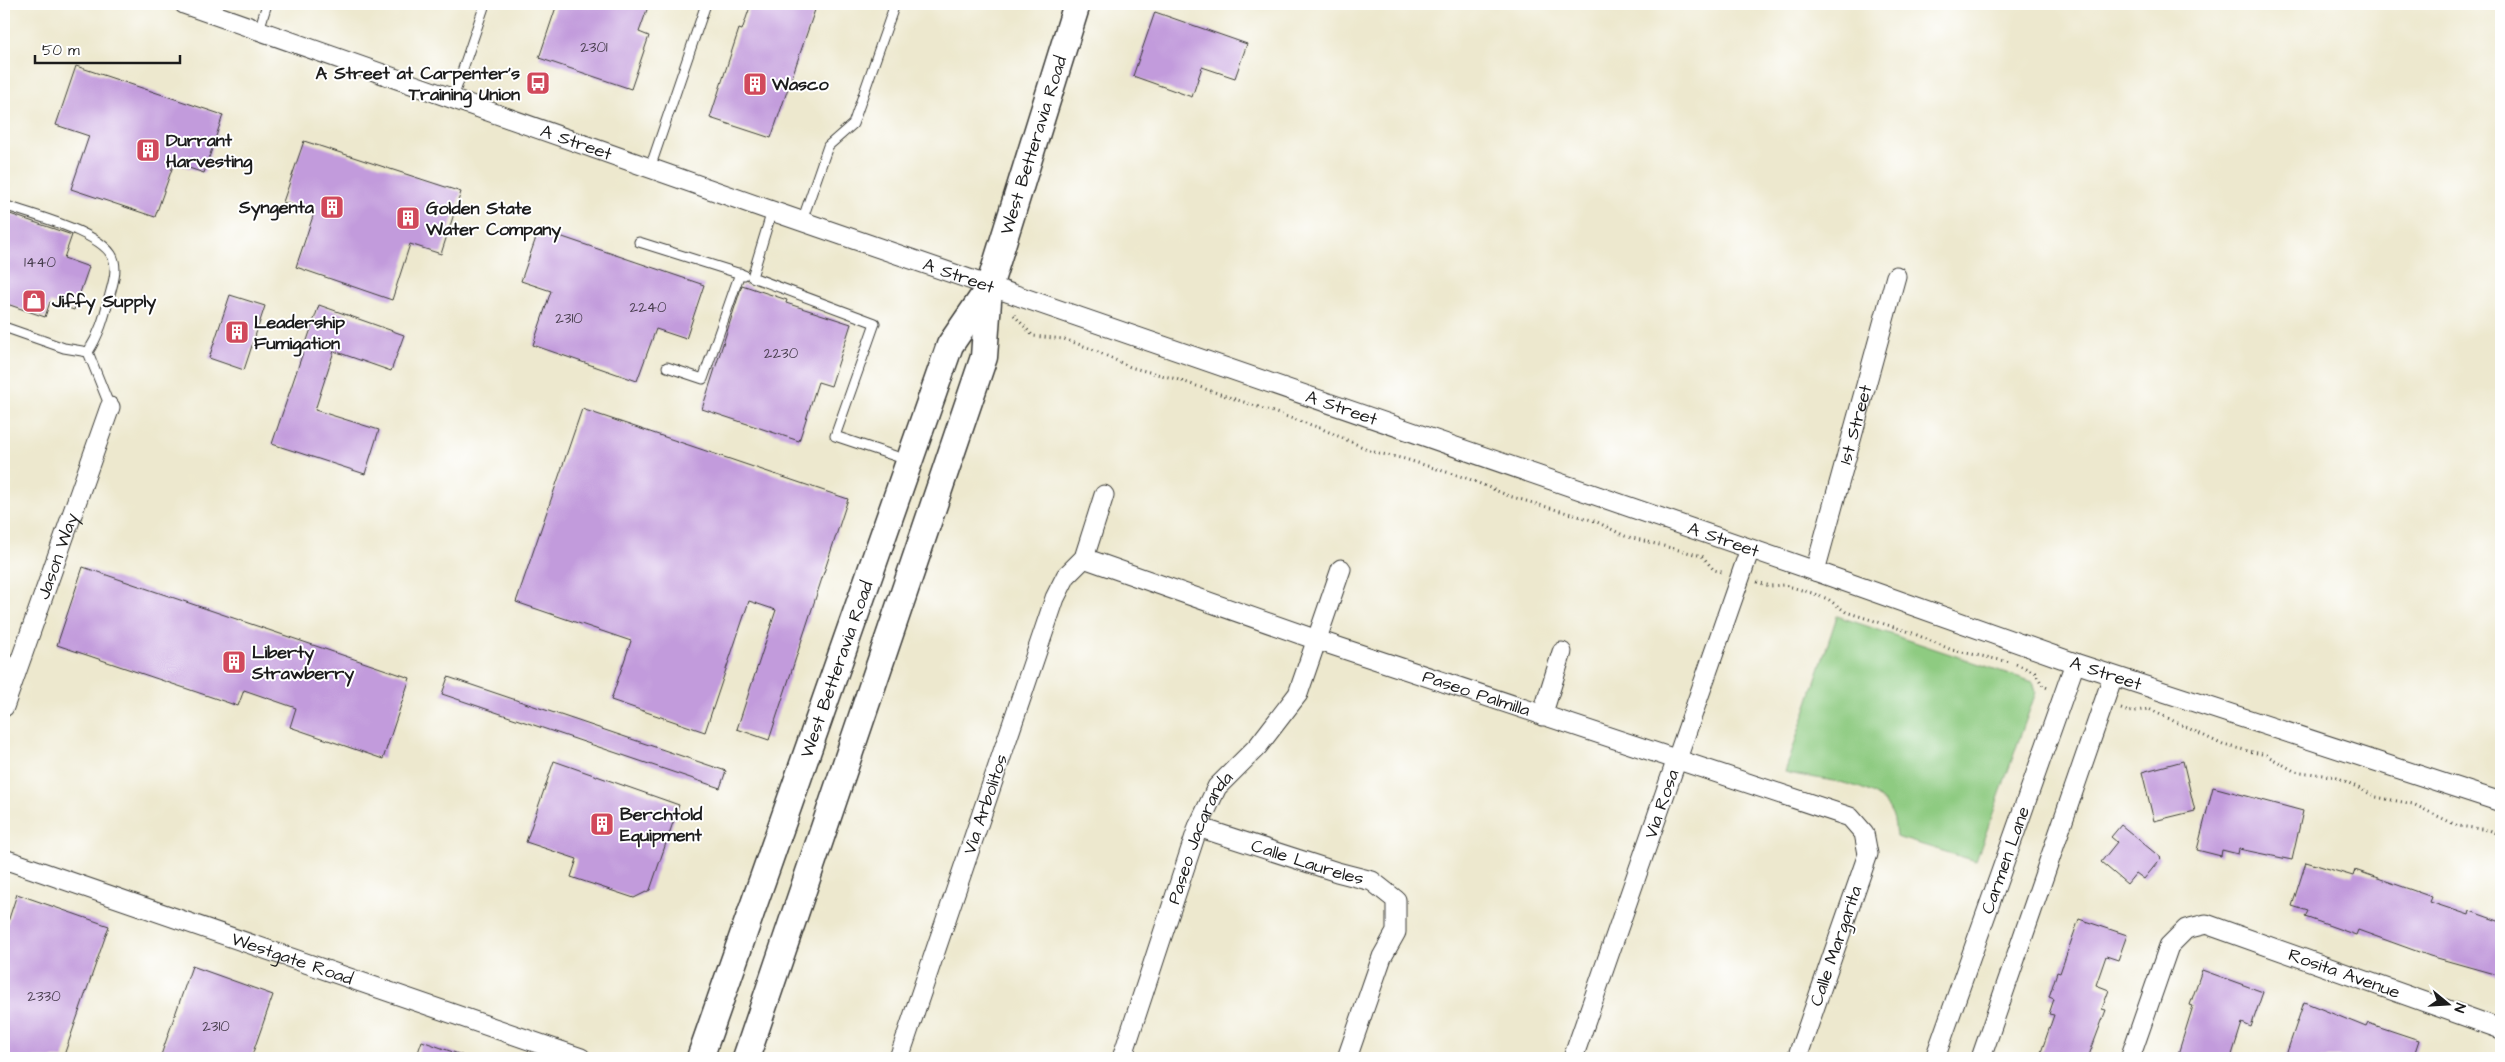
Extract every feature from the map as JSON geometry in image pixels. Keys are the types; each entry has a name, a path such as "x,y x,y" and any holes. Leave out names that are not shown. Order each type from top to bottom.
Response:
{"street":[{"name":"A Street","path":"184,4 989,287 1815,571 2075,663 2501,802"},
{"name":"West Betteravia Road","path":"746,1058 984,357 989,287 1078,4"},
{"name":"1st Street","path":"1815,571 1896,276"},
{"name":"West Betteravia Road","path":"700,1058 950,345 989,287"},
{"name":"Jason Way","path":"4,707 110,406"},
{"path":"1084,558 1104,495"},
{"name":"Via Rosa","path":"1573,1058 1750,549"},
{"name":"Paseo Palmilla","path":"1084,558 1317,640 1676,761 1850,817 1864,833"},
{"name":"Via Arbolitos","path":"898,1058 1054,598 1066,576 1084,558"},
{"name":"Paseo Jacaranda","path":"1122,1058 1198,827 1218,787 1258,746 1298,694 1341,569"},
{"path":"1542,716 1562,652"},
{"name":"Carmen Lane","path":"1935,1058 2075,663"},
{"path":"1981,1058 2113,676"},
{"name":"Calle Laureles","path":"1198,827 1337,872 1372,881 1396,900 1396,932 1382,957 1347,1058"},
{"name":"Calle Margarita","path":"1797,1058 1868,854 1864,833"},
{"name":"Westgate Road","path":"4,858 581,1058"},
{"name":"Rosita Avenue","path":"2130,1058 2169,946 2186,929 2206,924 2501,1029"}],"lane":[{"path":"259,30 267,4"},
{"path":"453,98 485,4"},
{"path":"650,168 706,4"},
{"path":"802,221 828,146 853,124 895,4"},
{"path":"4,205 85,234 109,250 114,259 116,272 102,323 96,339 88,352"},
{"path":"752,277 772,211"},
{"path":"639,242 752,277 875,323 835,436 909,460"},
{"path":"667,367 703,378 740,273"},
{"path":"4,326 64,348 88,352"},
{"path":"88,352 110,406"}],"green space":[{"path":"1837,616 2033,682 2036,692 1976,861 1896,837 1892,814 1884,803 1873,794 1844,783 1785,772"}],"building":[{"path":"557,4 649,4 639,32 649,36 631,89 539,58"},
{"name":"Wasco","path":"751,4 817,4 771,138 710,118 739,29 742,30"},
{"path":"1155,12 1247,44 1235,78 1202,67 1192,97 1133,76"},
{"name":"Durrant Harvesting","path":"76,66 223,115 204,173 174,163 155,217 71,189 89,136 56,125"},
{"path":"304,141 461,192 441,254 410,244 392,300 296,267 314,213 283,202"},
{"path":"4,212 72,235 64,258 89,267 74,310 50,302 45,317 4,303"},
{"path":"539,229 704,285 686,339 656,329 637,381 533,345 551,291 521,281"},
{"path":"742,285 787,300 786,303 851,324 831,386 818,382 799,441 702,409"},
{"name":"Leadership Fumigation","path":"230,295 265,306 244,370 209,358"},
{"path":"319,305 404,335 391,371 334,351 315,410 379,430 365,474 272,444"},
{"path":"582,409 848,499 769,740 737,729 776,610 749,601 705,732 611,700 631,641 516,602"},
{"name":"Liberty Strawberry","path":"83,567 410,678 383,759 290,727 296,708 244,690 238,706 57,645"},
{"path":"448,677 726,771 720,788 442,694"},
{"name":"Berchtold Equipment","path":"554,761 679,805 650,890 634,898 571,877 577,859 526,842"},
{"path":"2183,761 2195,811 2154,821 2142,772"},
{"path":"2213,787 2303,811 2292,860 2239,849 2238,854 2222,850 2221,856 2197,850"},
{"path":"2121,825 2161,858 2144,879 2136,873 2127,884 2101,862 2117,842 2111,837"},
{"path":"2306,862 2353,876 2355,870 2432,897 2430,902 2469,915 2470,911 2501,922 2501,976 2430,956 2358,930 2356,935 2305,917 2308,911 2292,906"},
{"path":"17,894 109,926 63,1058 4,1058 4,934"},
{"path":"2079,919 2127,935 2118,960 2106,956 2096,985 2109,990 2102,1009 2106,1010 2088,1058 2039,1058 2054,1015 2049,1014 2054,999 2049,997 2057,972 2060,973"},
{"path":"192,966 273,995 251,1058 160,1058"},
{"path":"2202,970 2263,992 2251,1027 2242,1023 2231,1058 2193,1058 2178,1054 2193,1006 2190,1005"},
{"path":"2304,1002 2366,1027 2368,1023 2419,1040 2413,1058 2285,1058"},
{"path":"422,1041 464,1056 464,1058 416,1058"}],"place":[{"name":"A Street at Carpenter's Training Union","path":"538,83"},
{"name":"Wasco","path":"755,84"},
{"name":"Durrant Harvesting","path":"148,150"},
{"name":"Syngenta","path":"332,207"},
{"name":"Golden State Water Company","path":"408,218"},
{"name":"Jiffy Supply","path":"34,301"},
{"name":"Leadership Fumigation","path":"237,332"},
{"name":"Liberty Strawberry","path":"234,662"},
{"name":"Berchtold Equipment","path":"602,824"}]}
